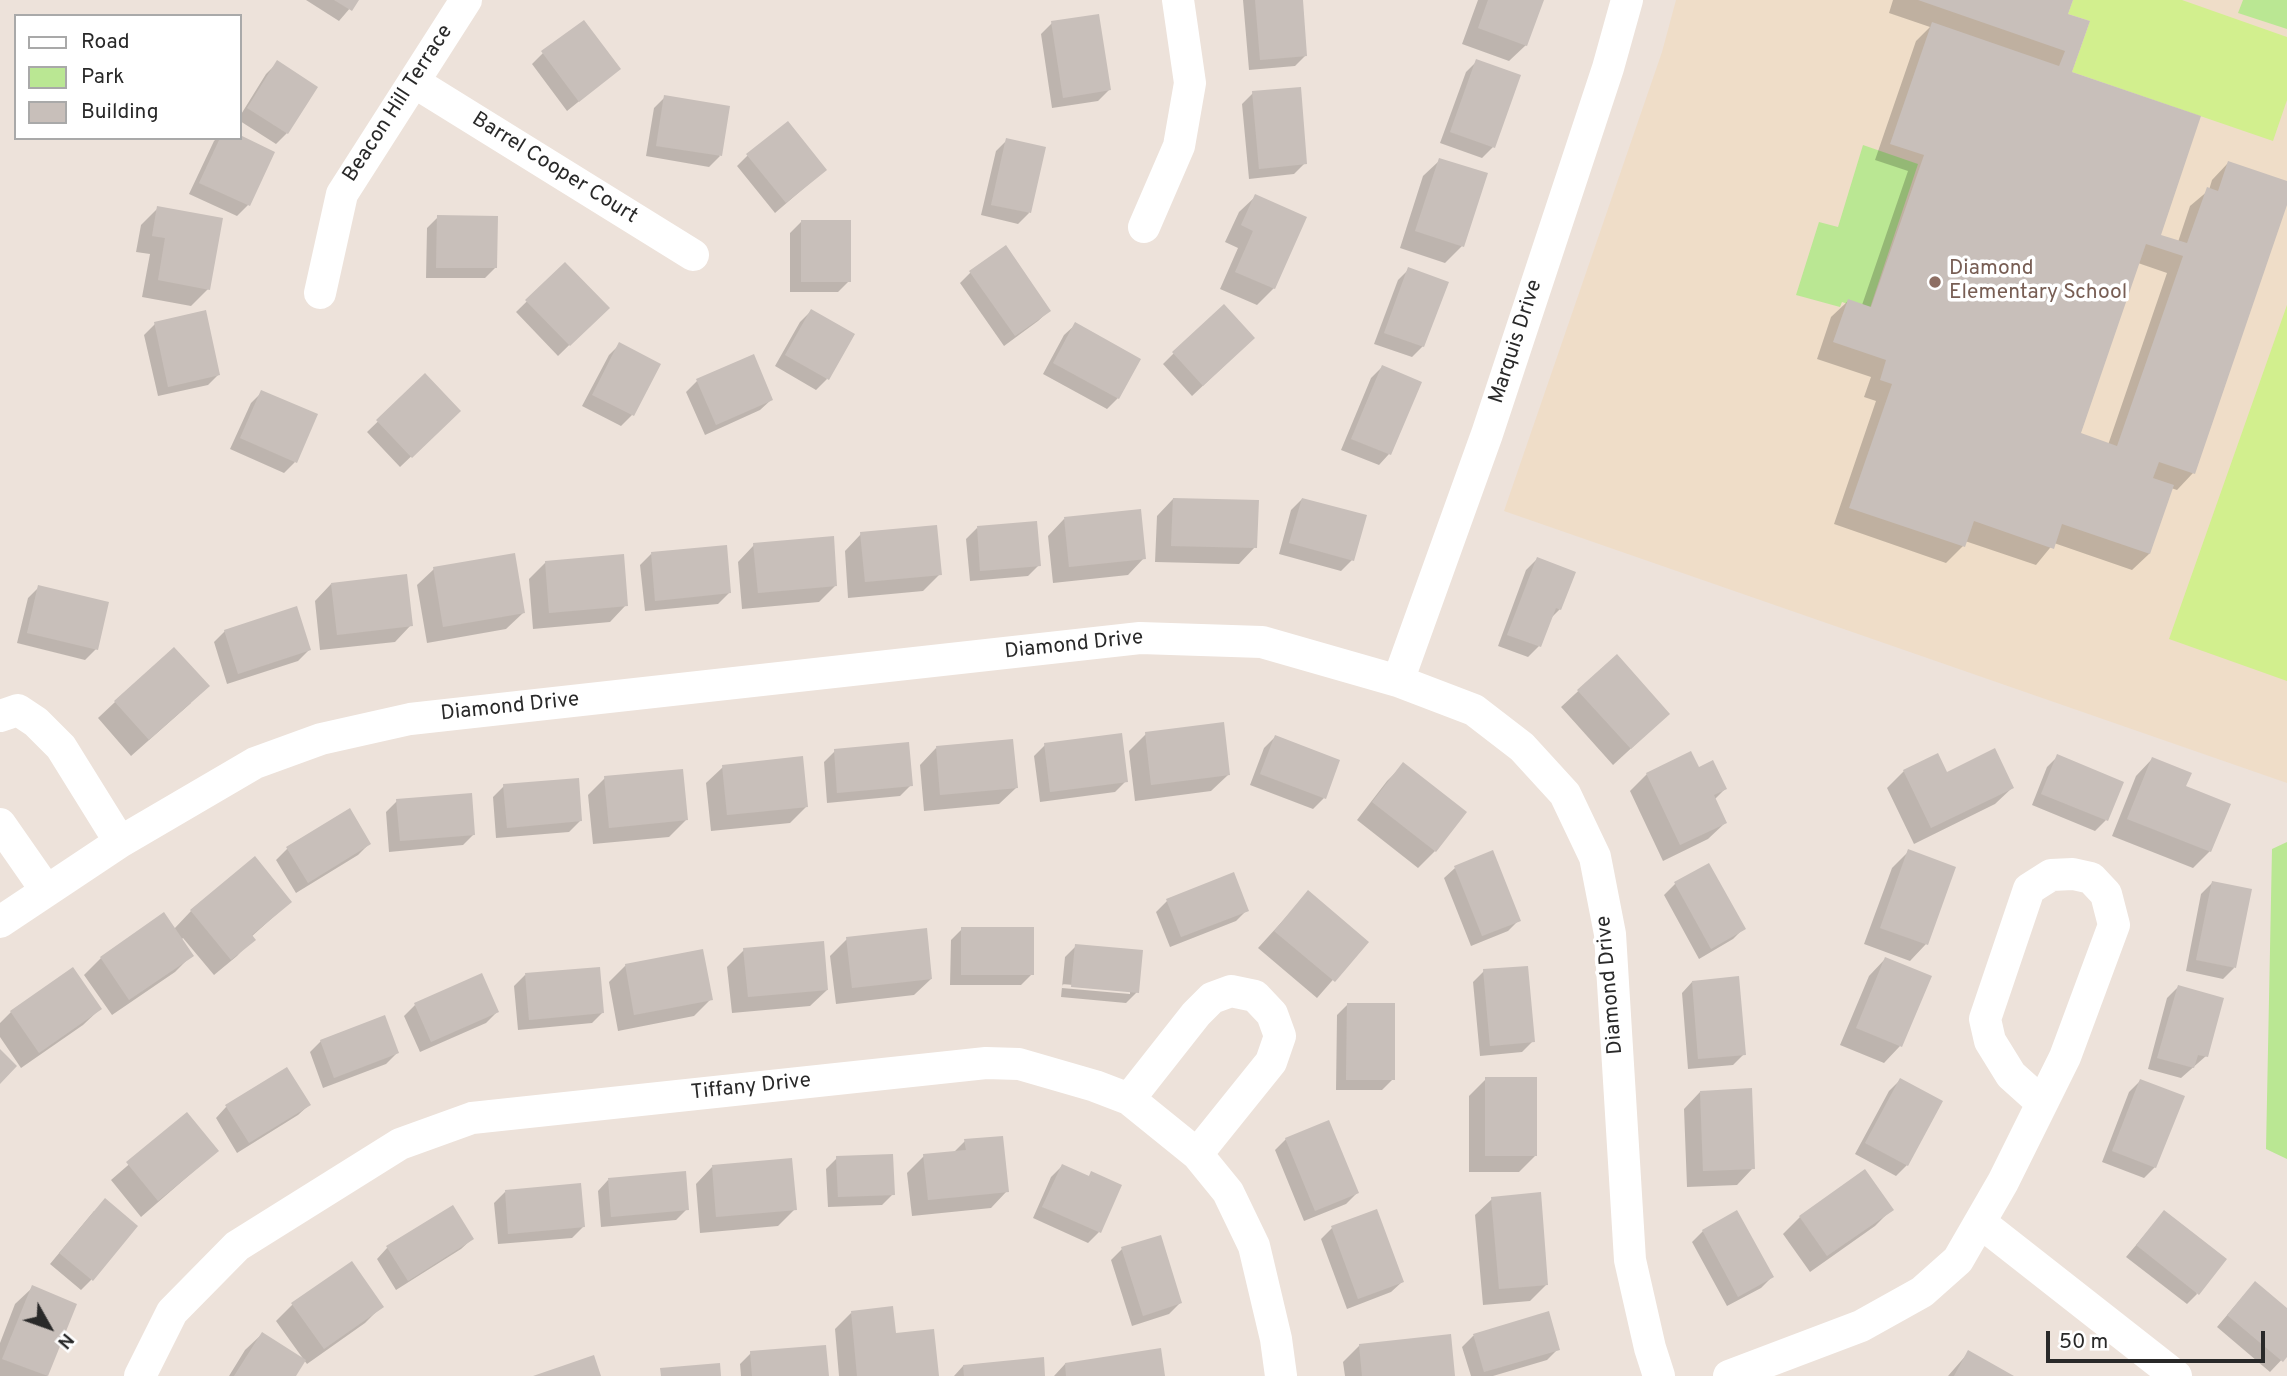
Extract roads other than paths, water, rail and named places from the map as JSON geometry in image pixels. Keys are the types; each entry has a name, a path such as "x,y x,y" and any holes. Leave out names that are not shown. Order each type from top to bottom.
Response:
{"street":[{"name":"Beacon Hill Terrace","path":"320,293 342,194 466,0"},
{"path":"1144,227 1179,146 1190,83 1178,0"},
{"name":"Marquis Drive","path":"1398,681 1487,434 1608,68 1627,0"},
{"name":"Barrel Cooper Court","path":"414,82 693,255"},
{"name":"Diamond Drive","path":"0,922 120,842 255,762 321,739 410,719 1140,638 1262,642 1398,681 1474,710 1522,747 1565,794 1595,857 1610,934 1630,1260 1659,1376"},
{"path":"0,716 18,710 36,722 61,747 120,842"},
{"path":"0,824 46,890"},
{"path":"1729,1376 1861,1325 1922,1292 1958,1260 1981,1223 2029,1132 2041,1102 2065,1057 2114,925 2106,894 2091,878 2073,874 2051,875 2029,889 1985,1019 1990,1041 2011,1075 2041,1102"},
{"path":"1129,1099 1196,1014 1212,998 1231,991 1255,996 1272,1014 1280,1036 1271,1062 1197,1154"},
{"name":"Tiffany Drive","path":"140,1376 172,1312 237,1246 400,1144 472,1118 986,1063 1019,1064 1129,1099 1197,1154 1228,1192 1254,1246 1276,1339 1280,1376"},
{"path":"1981,1223 2176,1376"}],"place":[{"name":"Diamond Elementary School","path":"1935,282"}]}
